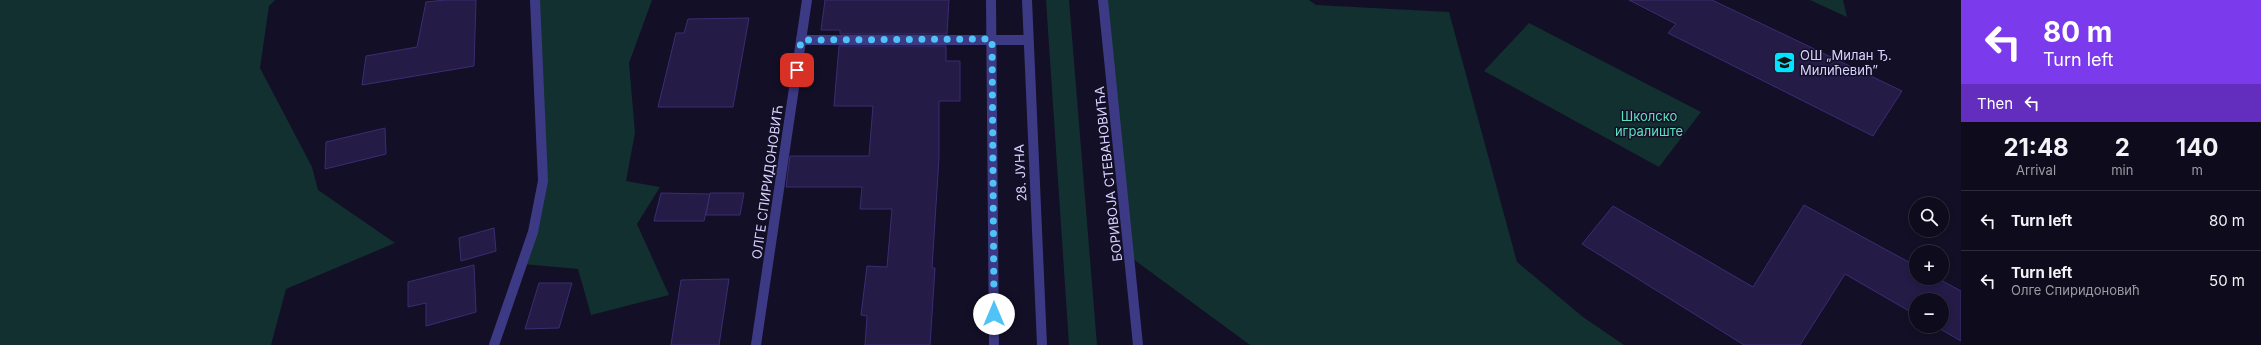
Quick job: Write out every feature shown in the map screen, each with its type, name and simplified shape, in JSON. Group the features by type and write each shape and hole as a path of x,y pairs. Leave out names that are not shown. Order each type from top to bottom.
{"street":[{"path":"494,345 511,300 533,232 543,181 535,0"},
{"name":"ОЛГЕ СПИРИДОНОВИЋ","path":"756,345 807,0"},
{"name":"28. ЈУНА","path":"991,0 994,345"},
{"name":"28. ЈУНА","path":"1027,0 1042,345"},
{"name":"БОРИВОЈА СТЕВАНОВИЋА","path":"1103,0 1138,345"},
{"path":"801,40 1028,40"}],"green space":[{"path":"0,0 275,0 269,6 260,68 312,167 318,190 395,243 286,289 271,345 0,345"},
{"path":"532,0 652,0 629,63 635,133 626,181 660,187 637,224 669,295 591,315 578,269 523,264 543,181"},
{"path":"1046,0 1069,0 1097,345 1069,345"},
{"path":"1103,0 1309,0 1316,5 1449,12 1517,262 1583,317 1624,345 1250,345 1129,256"},
{"path":"1810,0 1843,0 1847,17"},
{"name":"Школско игралиште","path":"1529,23 1701,112 1659,167 1484,71"}],"building":[{"path":"445,0 476,0 474,66 362,85 366,56 417,47 426,2"},
{"path":"825,0 949,0 947,34 840,34 840,30 821,30"},
{"name":"ОШ „Милан Ђ. Милићевић”","path":"1629,0 1712,0 1902,91 1873,136 1668,33 1676,24"},
{"path":"749,18 733,107 658,107 676,33 684,33 688,19"},
{"path":"839,46 946,46 946,61 960,61 960,101 939,101 939,158 932,268 935,268 930,345 865,345 867,316 861,315 867,266 887,267 892,209 860,209 862,187 786,187 790,156 869,156 873,106 834,106"},
{"path":"385,128 386,154 325,169 326,142"},
{"path":"661,193 710,194 704,221 654,221"},
{"path":"710,193 744,193 740,215 706,215"},
{"path":"1804,205 1909,262 1909,285 1949,284 1961,291 1961,341 1947,333 1949,333 1949,293 1909,293 1909,311 1845,274 1800,345 1744,345 1582,244 1613,206 1753,287"},
{"path":"494,228 496,251 461,261 459,238"},
{"path":"474,265 476,312 426,326 426,303 408,307 408,282"},
{"path":"729,279 719,345 671,345 681,280"},
{"path":"539,283 572,283 559,328 525,329"}],"place":[{"name":"ОШ „Милан Ђ. Милићевић”","path":"1784,62"}],"route":[{"path":"797,70 801,40 992,39 994,314"}]}
